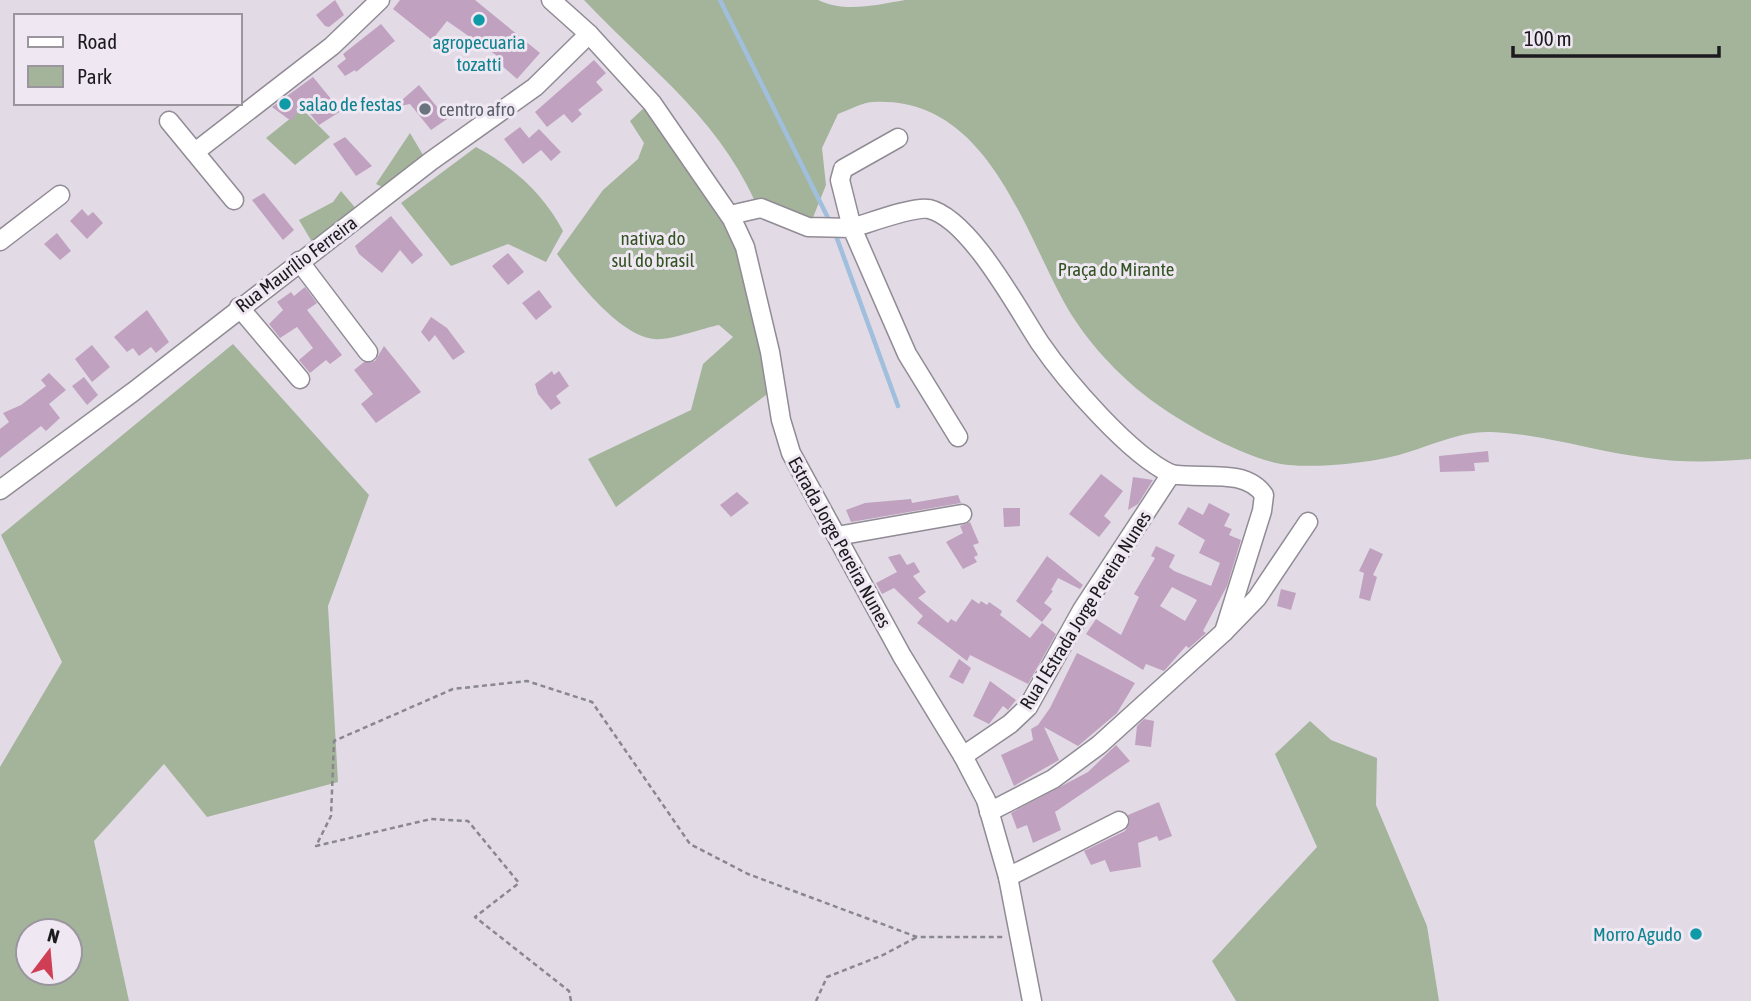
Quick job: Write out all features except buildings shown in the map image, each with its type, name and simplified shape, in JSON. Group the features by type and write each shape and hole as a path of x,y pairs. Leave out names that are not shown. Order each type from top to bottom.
{"street":[{"path":"195,152 332,46 380,0"},
{"name":"Estrada Jorge Pereira Nunes","path":"551,0 589,34 652,103 730,215 746,247 770,352 781,420 791,453 902,656 964,756 989,812 1008,877 1032,1001"},
{"name":"Rua Maurílio Ferreira","path":"0,490 133,392 239,307 431,161 535,87 589,34"},
{"path":"169,121 234,200"},
{"path":"898,138 843,169 841,180 852,228 907,354 958,437"},
{"path":"0,241 60,195"},
{"path":"730,215 761,208 808,227 852,228 926,208 943,214 955,223 992,269 1042,345 1092,405 1130,443 1171,474 1241,478 1256,484 1264,495 1262,511 1224,632"},
{"path":"299,261 368,352"},
{"path":"239,307 300,379"},
{"name":"Rua I Estrada Jorge Pereira Nunes","path":"964,756 1010,724 1028,707 1082,610 1171,474"},
{"path":"837,536 962,514"},
{"path":"989,812 1052,779 1099,745 1224,632 1257,598 1308,522"},
{"path":"1008,877 1119,821"}],"path":[{"path":"570,1001 569,991 475,917 519,883 468,821 431,819 316,846 331,816 334,741 453,689 527,681 592,702 690,844 748,874 917,937 1020,938"},
{"path":"816,1001 827,977 883,956 917,937"}],"green space":[{"name":"Praça do Mirante","path":"584,0 818,0 850,7 905,0 1751,0 1751,459 1699,462 1661,460 1531,436 1491,432 1464,435 1399,455 1360,462 1298,466 1256,457 1204,433 1155,403 1131,384 1098,351 1064,302 995,170 972,142 944,120 912,106 874,102 838,114 822,148 826,185 812,220 759,210 743,177 704,121"},
{"name":"nativa do sul do brasil","path":"646,106 733,235 753,283 770,392 616,507 588,459 691,410 703,364 733,337 719,325 668,338 641,336 613,318 575,278 557,254 603,190 638,159 644,143 630,121"},
{"path":"302,109 330,137 295,165 266,138"},
{"path":"410,133 423,155 384,188 376,184"},
{"path":"476,147 515,172 555,217 563,231 546,262 508,244 451,266 401,203"},
{"path":"341,191 358,211 312,242 299,220 333,202"},
{"path":"233,344 369,495 328,606 338,782 207,817 164,764 94,841 129,1001 0,1001 0,767 62,662 1,535"},
{"path":"1310,721 1331,740 1377,758 1376,805 1427,926 1439,1001 1236,1001 1212,961 1317,847 1275,754"}],"waterway":[{"path":"720,0 830,222"},
{"path":"835,233 898,406"}],"place":[{"name":"agropecuaria tozatti","path":"479,20"},
{"name":"salao de festas","path":"285,104"},
{"name":"centro afro","path":"425,109"},
{"name":"Morro Agudo","path":"1696,934"}]}
